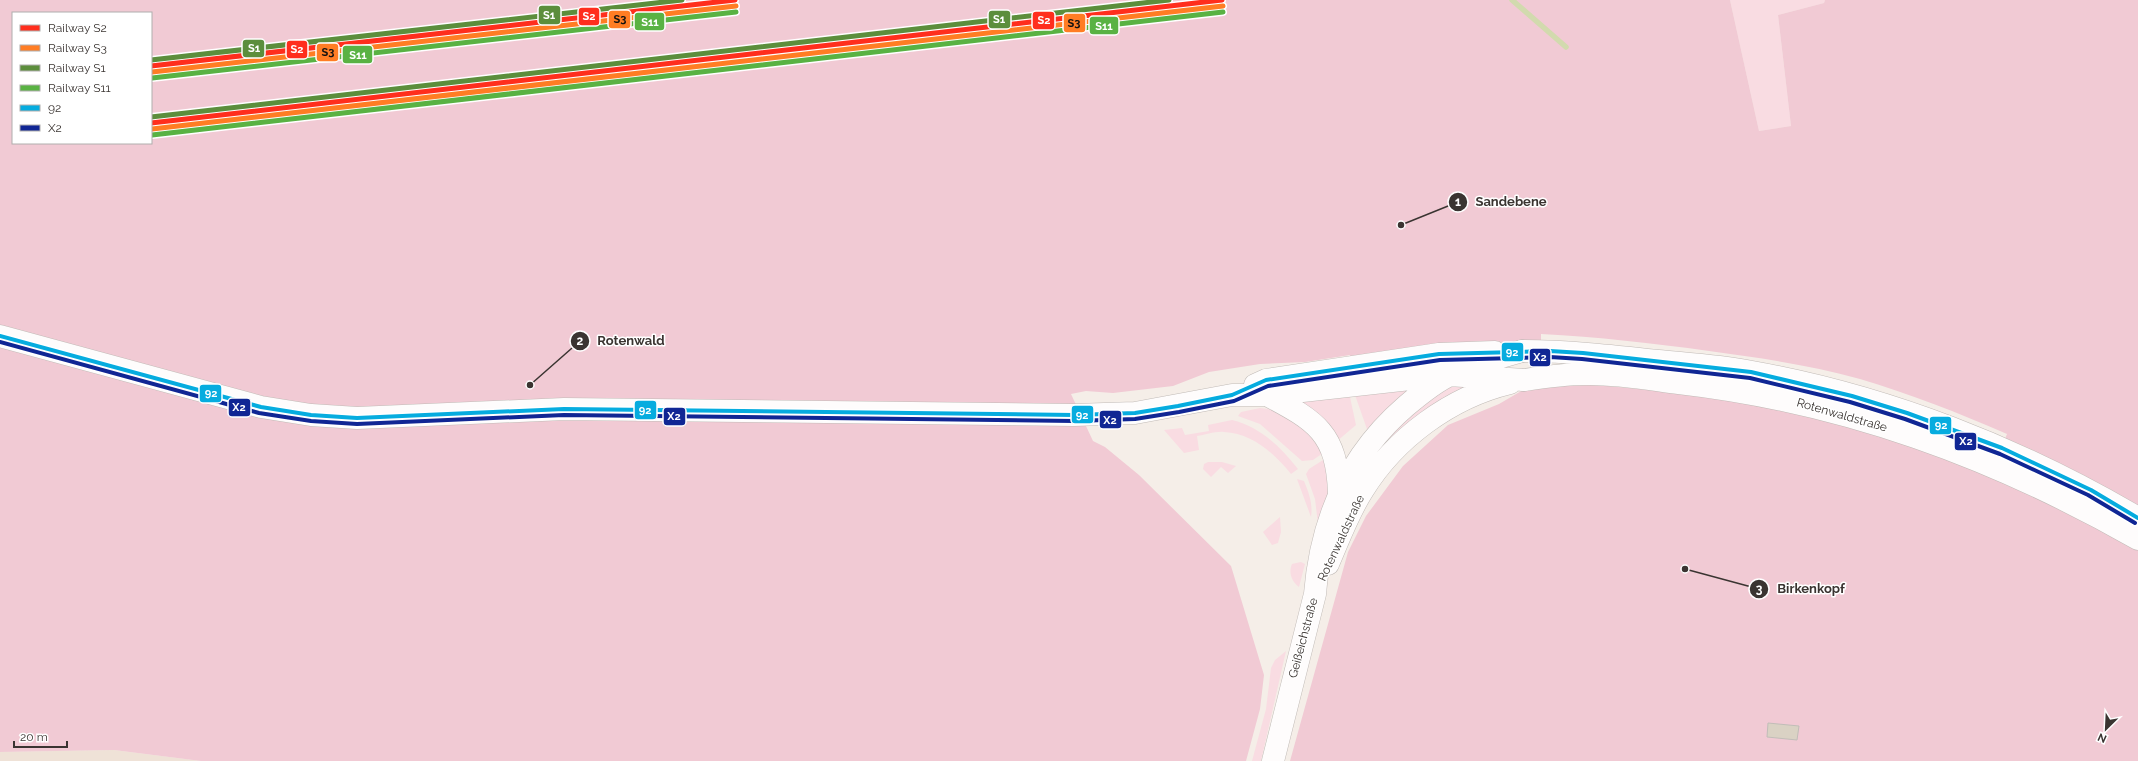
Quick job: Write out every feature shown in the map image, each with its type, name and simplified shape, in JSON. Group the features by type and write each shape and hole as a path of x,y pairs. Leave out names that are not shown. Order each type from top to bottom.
{"main road":[{"name":"Rotenwaldstraße","path":"0,336 261,407 311,415 357,418 564,409 1058,415 1115,414 1135,413 1232,395 1267,395 1450,375 1524,380"},
{"name":"Rotenwaldstraße","path":"1232,395 1266,380 1341,367 1439,354 1522,351 1583,353 1751,372 1852,396 1907,413 2002,448 2091,490 2138,518"},
{"name":"Geißeichstraße","path":"1274,761 1315,594 1322,542 1339,493 1357,459 1381,429 1415,398 1450,375 1495,358 1522,351"},
{"name":"Rotenwaldstraße","path":"1315,594 1354,506 1374,474 1394,450 1422,426 1455,405 1498,386 1524,380 1586,374 1618,376 1745,392 1808,405 1899,431 1992,466 2078,507 2138,539"},
{"path":"1267,395 1306,416 1317,426 1326,439 1334,456 1339,477 1339,493"}],"shaded area":[{"path":"0,0 1730,0 1759,131 1791,126 1778,15 1824,3 1825,0 2138,0 2138,507 2005,439 2007,434 1953,411 1860,379 1766,359 1646,343 1541,334 1541,340 1470,345 1351,361 1350,355 1305,362 1260,364 1209,372 1173,386 1113,393 1086,391 1071,394 1093,441 1105,447 1139,475 1231,566 1264,675 1260,709 1246,761 201,761 114,750 0,752"},
{"path":"1730,0 1825,0 1824,3 1778,15 1791,126 1759,131"},
{"path":"1470,384 1380,451 1376,445 1448,386"},
{"path":"1597,385 1732,398 1843,424 1962,464 2034,496 2138,550 2138,761 1290,761 1348,552 1366,516 1403,466 1448,425 1499,404 1523,390 1548,386"},
{"path":"1411,387 1368,432 1355,395"},
{"path":"1345,395 1350,397 1356,425 1336,442 1296,403"},
{"path":"1260,408 1273,410 1291,416 1311,433 1326,451 1313,460 1302,461 1260,424 1238,416 1241,412"},
{"path":"1232,420 1252,427 1269,438 1298,469 1291,474 1278,459 1262,446 1253,440 1234,433 1218,432 1197,436 1199,450 1184,453 1164,430 1182,428 1185,435 1209,431 1208,425"},
{"path":"1323,460 1326,460 1330,497 1318,524 1315,499 1306,474 1309,469"},
{"path":"1208,462 1222,462 1236,466 1228,473 1221,467 1211,477 1203,469 1204,464"},
{"path":"1297,479 1304,481 1311,503 1311,517"},
{"path":"1280,517 1281,532 1278,543 1272,545 1263,532"},
{"path":"1301,562 1305,564 1299,587 1294,583 1290,571 1292,564"},
{"path":"1286,651 1261,761 1252,761 1266,709 1271,668 1275,660"},
{"path":"114,750 201,761 0,761 0,752"}],"building":[{"path":"1768,723 1799,726 1797,740 1767,737"}],"waterway":[{"path":"1512,0 1566,47"}],"rail line":[{"name":"S1","path":"152,60 682,0"},
{"name":"S2","path":"152,66 735,0"},
{"name":"S1","path":"152,117 1169,0"},
{"name":"S2","path":"152,123 1222,0"},
{"name":"S3","path":"152,72 736,6"},
{"name":"S3","path":"152,129 1223,6"},
{"name":"S11","path":"152,78 736,12"},
{"name":"S11","path":"152,135 1223,12"}],"transit line":[{"name":"92","path":"0,336 261,407 311,415 357,418 564,409 1074,415 1135,413 1232,395 1266,380 1439,354 1550,351 1583,353 1751,372 1852,396 1907,413 2002,448 2091,490 2138,518"},
{"name":"X2","path":"0,342 259,413 311,421 357,424 564,415 1074,421 1135,419 1234,401 1268,386 1440,360 1550,357 1582,359 1750,378 1850,402 1905,419 2000,454 2088,495 2135,523"}],"place":[{"name":"Sandebene","path":"1401,225"},
{"name":"Rotenwald","path":"530,385"},
{"name":"Birkenkopf","path":"1685,569"}]}
